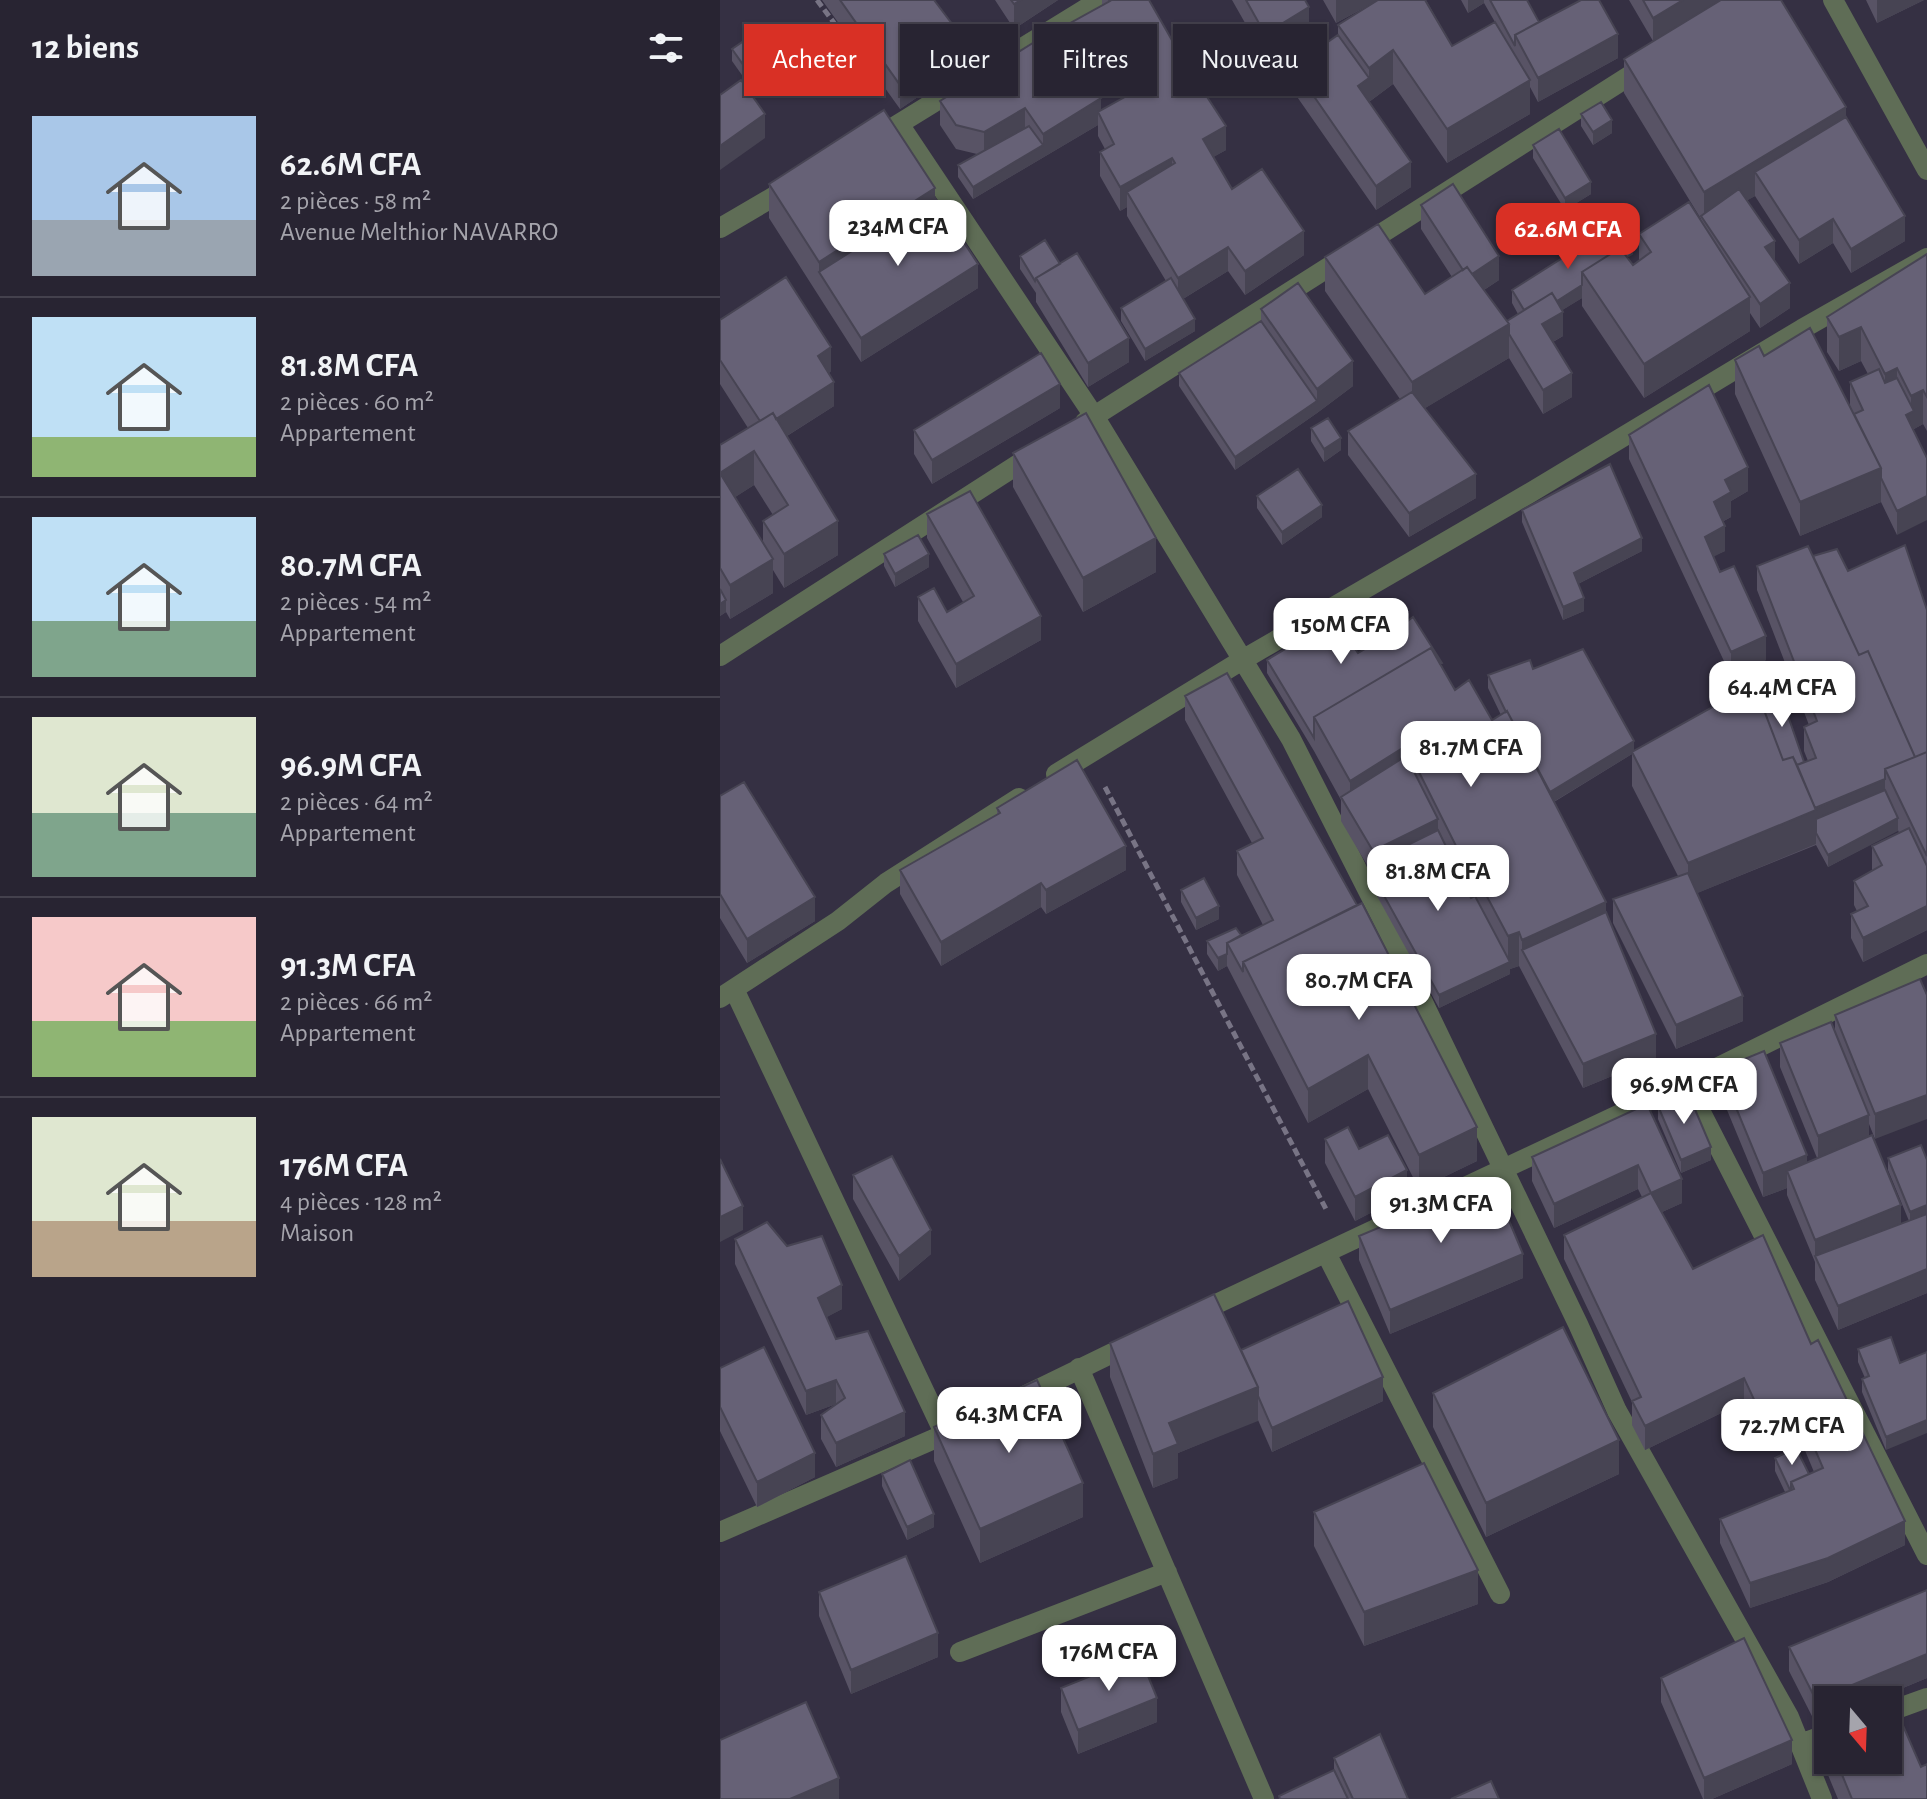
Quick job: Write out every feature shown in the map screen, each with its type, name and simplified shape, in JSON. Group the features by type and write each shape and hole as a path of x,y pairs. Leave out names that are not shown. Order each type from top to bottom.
{"street":[{"path":"872,140 1100,0"},
{"path":"1833,0 1927,170"},
{"path":"720,656 1656,59"},
{"path":"899,124 1094,416 1291,739 1395,944 1617,1411 1789,1717 1822,1799"},
{"path":"720,228 803,180"},
{"path":"945,1435 727,994 838,921 886,883 1088,754 1802,329 1927,258"},
{"path":"1175,1323 1686,1083 1927,964"},
{"path":"1686,1083 1927,1555"},
{"path":"1335,1248 1500,1594"},
{"path":"999,1408 1148,1336"},
{"path":"1079,1368 1264,1799"},
{"path":"720,1532 972,1421"},
{"path":"960,1652 1167,1572"},
{"path":"1902,1707 1927,1698"},
{"path":"1800,1744 1814,1739"}],"path":[{"path":"817,0 899,124"},
{"path":"1088,754 1335,1248"}],"building":[{"path":"840,0 934,0 952,24 900,24 900,85 884,62 884,24 857,24"},
{"path":"1149,0 1173,42 1173,96 1206,96 1226,126 1203,139 1232,189 1262,169 1304,231 1245,271 1228,247 1178,278 1127,192 1175,163 1172,158 1120,187 1100,152 1114,144 1098,112 1126,96 1157,96 1157,24 1068,24 1110,1"},
{"path":"1246,0 1305,0 1309,7 1281,24 1259,24"},
{"path":"1378,0 1425,0 1452,46 1495,22 1530,80 1447,129 1393,50 1369,68 1338,25"},
{"path":"1490,0 1527,0 1539,22 1515,35 1515,46"},
{"path":"1581,0 1599,0 1618,34 1538,78 1515,35"},
{"path":"1643,0 1683,0 1653,18"},
{"path":"1721,0 1781,0 1846,107 1704,192 1624,59"},
{"path":"1338,35 1369,78 1358,86 1411,162 1376,186 1314,96 1327,96 1327,43"},
{"path":"744,41 744,66 732,49"},
{"path":"1034,42 1034,96 1101,98 1043,134 1025,108 984,132 956,125 940,101 948,96 1018,96 1018,52"},
{"path":"741,80 744,96 752,96 765,114 720,146 720,95"},
{"path":"1601,102 1612,120 1593,132 1581,114"},
{"path":"884,110 935,188 819,262 769,184"},
{"path":"1846,117 1905,216 1851,249 1833,219 1799,240 1755,172"},
{"path":"1029,126 1043,145 973,187 958,165"},
{"path":"1559,129 1591,182 1565,198 1533,145"},
{"path":"1453,184 1499,256 1472,274 1467,267 1463,270 1421,205"},
{"path":"1739,189 1775,241 1765,247 1790,283 1760,304 1701,216"},
{"path":"935,198 978,264 861,338 819,272"},
{"path":"1689,202 1750,297 1644,364 1582,272 1620,248 1633,265 1651,252 1639,234"},
{"path":"1378,224 1425,294 1467,267 1509,324 1412,382 1325,257"},
{"path":"1618,229 1632,254 1627,257 1620,248 1582,272 1582,285 1557,301 1552,293 1524,310 1512,290 1586,243 1588,247"},
{"path":"1045,240 1060,264 1035,281 1020,256"},
{"path":"1077,253 1129,338 1088,363 1036,278"},
{"path":"1927,254 1927,397 1923,390 1911,396 1897,368 1885,374 1861,327 1839,337 1827,317"},
{"path":"786,277 831,347 818,356 834,382 776,419 773,413 760,421 720,360 720,320"},
{"path":"1171,278 1195,319 1145,349 1121,308"},
{"path":"1298,283 1353,361 1317,389 1261,309"},
{"path":"1552,293 1563,312 1542,324 1572,373 1543,390 1509,334 1507,321"},
{"path":"1261,321 1317,401 1235,457 1179,373"},
{"path":"1810,328 1881,468 1800,502 1735,360 1759,346 1764,356"},
{"path":"1041,353 1060,384 932,460 914,430"},
{"path":"1879,369 1885,383 1897,378 1914,411 1906,415 1927,458 1927,496 1897,511 1881,478 1881,468 1854,414 1863,410 1850,382"},
{"path":"1709,385 1748,467 1725,480 1731,492 1714,502 1725,526 1705,537 1720,572 1734,566 1766,636 1731,652 1629,435"},
{"path":"1412,392 1476,474 1409,513 1348,431"},
{"path":"773,413 838,521 784,554 763,521 788,505 754,451 720,473 720,445"},
{"path":"1086,413 1156,538 1083,578 1013,453"},
{"path":"1328,418 1341,438 1324,449 1311,428"},
{"path":"1610,464 1642,538 1574,573 1584,598 1563,607 1522,510"},
{"path":"1298,469 1322,505 1282,532 1257,496"},
{"path":"720,473 773,559 730,585 720,568"},
{"path":"970,491 1041,616 956,664 918,597 934,588 947,612 974,596 927,514"},
{"path":"918,535 929,554 895,574 884,554"},
{"path":"1905,545 1927,610 1927,752 1915,757 1868,651 1859,655 1813,556 1837,549 1848,571"},
{"path":"1808,546 1859,655 1868,651 1915,757 1885,769 1885,779 1815,808 1797,765 1816,758 1804,727 1817,721 1757,566"},
{"path":"720,589 726,600 720,604"},
{"path":"1413,617 1442,663 1431,648 1314,717 1314,738 1267,660 1334,620 1358,653"},
{"path":"1431,648 1455,690 1469,680 1492,720 1507,711 1606,902 1522,940 1519,932 1508,936 1475,874 1471,876 1406,746 1350,781 1314,717"},
{"path":"1583,649 1634,741 1550,792 1488,675 1530,660 1533,669"},
{"path":"1227,673 1357,905 1243,962 1243,972 1227,943 1273,920 1237,851 1263,838 1185,696"},
{"path":"1754,684 1783,760 1793,757 1816,810 1688,863 1632,752"},
{"path":"1780,693 1804,762 1797,765 1793,757 1783,760 1761,702"},
{"path":"1927,752 1927,856 1885,769"},
{"path":"1406,756 1438,819 1373,851 1341,797"},
{"path":"1077,760 1126,846 1046,890 1041,883 941,942 900,870 1000,813 997,808"},
{"path":"744,782 815,897 747,939 720,894 720,796"},
{"path":"1885,790 1898,818 1828,855 1816,833 1816,819"},
{"path":"1909,828 1927,866 1927,906 1863,938 1851,914 1868,906 1854,881 1882,865 1872,846"},
{"path":"1438,830 1471,898 1475,896 1510,962 1439,995 1367,865"},
{"path":"1688,873 1743,996 1676,1025 1613,899"},
{"path":"1204,878 1219,906 1196,918 1181,890"},
{"path":"1362,903 1477,1127 1419,1155 1368,1055 1308,1089 1243,962"},
{"path":"1606,912 1656,1034 1583,1064 1522,950"},
{"path":"1236,928 1241,935 1227,943 1227,954 1218,958 1207,941"},
{"path":"1920,979 1927,995 1927,1095 1875,1114 1835,1015"},
{"path":"1831,1022 1869,1115 1818,1136 1780,1043"},
{"path":"1764,1051 1807,1155 1763,1173 1720,1069"},
{"path":"1688,1093 1711,1147 1681,1160 1658,1106"},
{"path":"1647,1104 1682,1179 1651,1193 1638,1165 1554,1204 1532,1157"},
{"path":"1348,1127 1359,1149 1388,1135 1407,1170 1355,1197 1325,1139"},
{"path":"1872,1135 1901,1205 1815,1240 1787,1171"},
{"path":"1921,1145 1927,1160 1927,1205 1910,1212 1888,1158"},
{"path":"892,1156 931,1230 899,1256 853,1175"},
{"path":"720,1159 743,1206 720,1217"},
{"path":"1492,1180 1523,1254 1390,1310 1359,1236"},
{"path":"1651,1193 1693,1269 1763,1235 1811,1344 1818,1340 1905,1521 1828,1558 1750,1583 1720,1519 1794,1489 1791,1482 1823,1468 1796,1405 1764,1421 1744,1378 1645,1426 1632,1401 1641,1397 1564,1235"},
{"path":"1927,1214 1927,1269 1838,1306 1815,1256"},
{"path":"767,1222 787,1246 822,1236 842,1285 818,1298 836,1339 868,1331 905,1412 836,1443 821,1415 845,1398 836,1380 806,1391 735,1239"},
{"path":"1214,1294 1258,1387 1169,1423 1178,1444 1153,1454 1110,1343"},
{"path":"1348,1301 1383,1377 1272,1428 1241,1350"},
{"path":"1563,1327 1619,1440 1486,1503 1433,1393"},
{"path":"1891,1337 1900,1363 1927,1352 1927,1420 1886,1437 1862,1379 1869,1376 1858,1349"},
{"path":"764,1347 815,1453 757,1482 720,1407 720,1368"},
{"path":"1037,1380 1083,1483 980,1529 934,1427"},
{"path":"1796,1448 1809,1474 1791,1482 1790,1490 1775,1458"},
{"path":"910,1460 934,1514 907,1527 882,1474"},
{"path":"1424,1463 1478,1570 1364,1612 1314,1512"},
{"path":"906,1556 938,1633 851,1670 819,1592"},
{"path":"1927,1590 1927,1654 1850,1686 1814,1686 1814,1696 1789,1647"},
{"path":"1744,1638 1792,1740 1704,1778 1661,1678"},
{"path":"1140,1656 1157,1698 1078,1730 1061,1688"},
{"path":"806,1702 839,1778 790,1799 720,1799 720,1740"},
{"path":"1902,1723 1921,1767 1927,1764 1927,1799 1852,1799 1842,1774 1902,1774"},
{"path":"1380,1734 1408,1799 1353,1799 1334,1758"},
{"path":"1334,1770 1348,1799 1280,1799 1279,1796"},
{"path":"1491,1781 1499,1799 1451,1799"}]}
